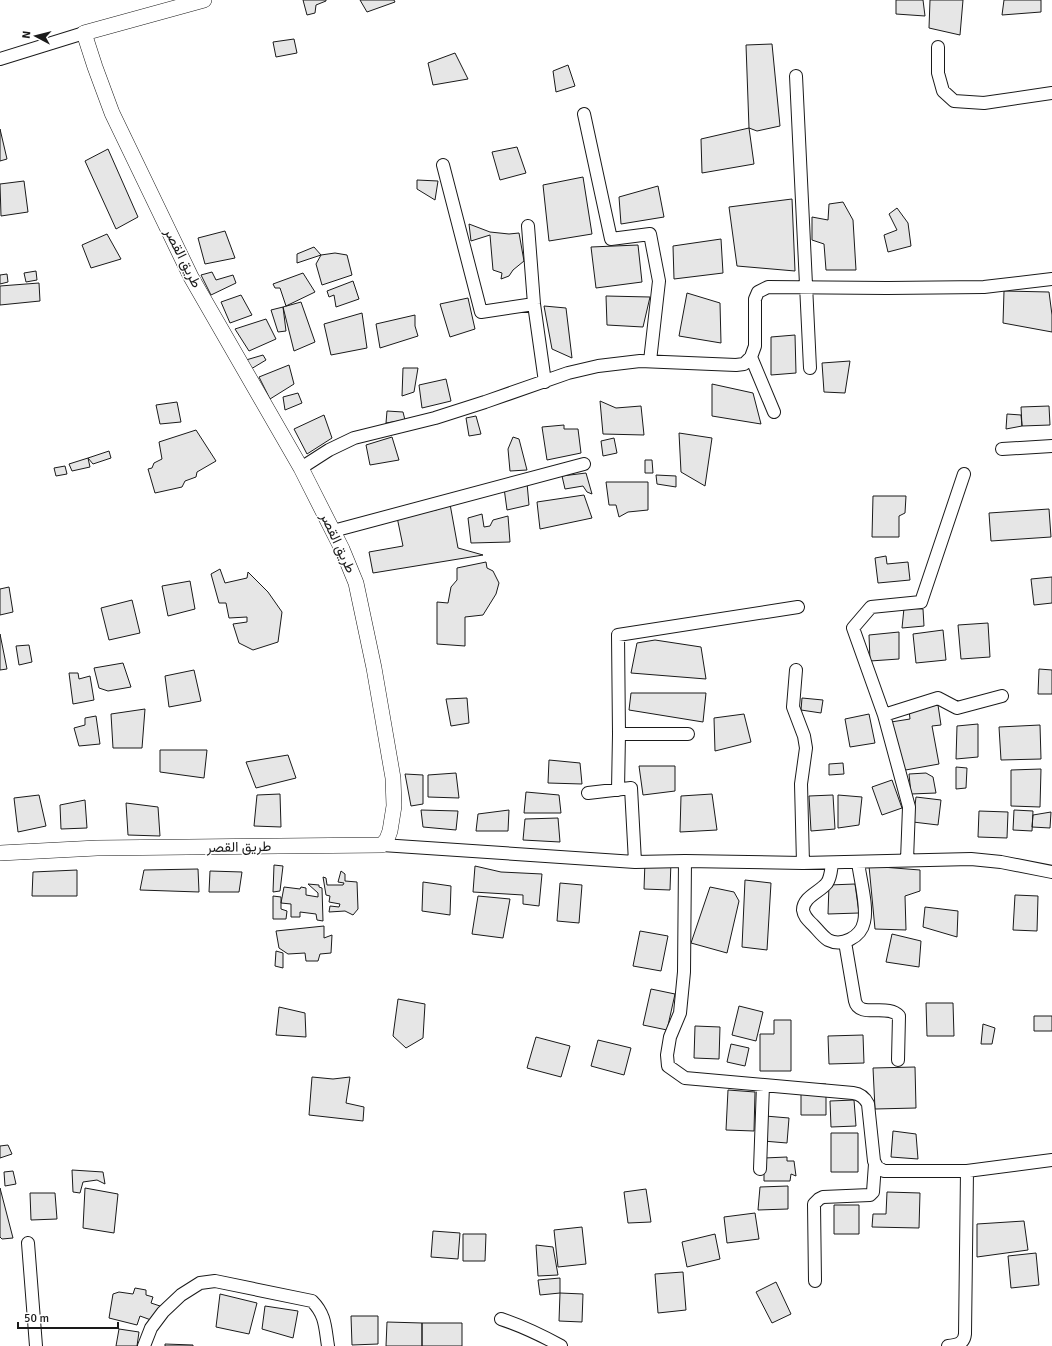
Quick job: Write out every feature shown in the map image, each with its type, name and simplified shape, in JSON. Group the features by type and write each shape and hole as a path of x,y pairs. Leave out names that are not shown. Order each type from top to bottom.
{"street":[{"path":"0,59 84,33 204,0"},
{"name":"طريق القصر","path":"0,853 97,848 382,845 387,839 390,831 394,806 393,778 374,668 356,583 342,549 301,468 191,277 112,113 84,33"},
{"path":"938,47 938,73 943,91 954,101 984,103 1052,93"},
{"path":"796,76 810,368"},
{"path":"584,114 611,239 650,234 659,281 650,361"},
{"path":"443,165 481,312 534,304"},
{"path":"528,226 534,304 545,382"},
{"path":"301,468 329,450 354,438 435,418 568,373 598,366 640,361 736,365 744,364 751,356 755,346 754,299 758,292 768,287 887,288 984,286 1052,279"},
{"path":"751,356 774,412"},
{"path":"1002,449 1052,446"},
{"path":"333,531 584,464"},
{"path":"907,860 908,807 884,716 853,628 871,607 921,602 964,474"},
{"path":"618,790 618,635 798,606"},
{"path":"796,670 793,707 804,736 806,748 801,784 803,863"},
{"path":"884,716 938,698 957,708 1002,696"},
{"path":"619,734 688,734"},
{"path":"588,793 631,788 635,862"},
{"path":"382,845 635,862 685,861 832,863 971,859 1000,862 1052,872"},
{"path":"685,861 684,972 680,1013 670,1037 668,1066 685,1078 861,1095 868,1104 875,1164 873,1192 870,1195 823,1198 819,1199 814,1204 815,1281"},
{"path":"832,863 830,878 827,884 806,901 804,904 804,911 806,918 824,937 834,942 845,942 856,936 861,931 865,922 865,908 858,862"},
{"path":"845,942 855,1004 863,1010 892,1011 899,1016 898,1060"},
{"path":"760,1169 763,1085"},
{"path":"875,1164 884,1171 967,1171 1052,1160"},
{"path":"948,1346 962,1343 965,1334 967,1171"},
{"path":"28,1243 36,1346"},
{"path":"144,1346 151,1328 163,1312 180,1295 200,1284 215,1281 312,1301 319,1308 324,1320 328,1346"},
{"path":"500,1319 540,1334 560,1346"}],"building":[{"path":"303,0 326,1 316,5 315,13 307,15"},
{"path":"360,0 394,0 395,2 367,12"},
{"path":"896,0 923,0 925,16 896,14"},
{"path":"930,0 963,0 960,35 929,28"},
{"path":"1004,0 1041,0 1041,12 1002,15"},
{"path":"294,39 297,53 276,57 273,42"},
{"path":"772,44 780,126 757,131 749,128 746,45"},
{"path":"455,53 468,79 433,85 428,63"},
{"path":"568,65 575,86 556,92 553,71"},
{"path":"749,128 754,164 702,173 701,139"},
{"path":"0,129 7,159 0,161"},
{"path":"517,147 526,173 500,180 492,152"},
{"path":"108,149 138,217 116,229 85,161"},
{"path":"583,177 592,234 549,241 543,185"},
{"path":"417,180 438,181 435,200 417,189"},
{"path":"24,181 28,212 1,216 0,184"},
{"path":"658,186 664,217 621,224 619,197"},
{"path":"792,199 795,271 737,266 729,207"},
{"path":"843,202 853,220 856,270 826,270 824,244 812,240 812,217 828,220 829,204"},
{"path":"897,208 908,223 911,246 888,252 884,235 897,230 889,214"},
{"path":"469,224 490,232 509,234 519,233 524,261 513,270 509,276 501,279 502,273 493,270 490,235 471,241"},
{"path":"225,231 235,258 205,264 198,238"},
{"path":"107,234 121,259 91,268 82,245"},
{"path":"721,239 723,273 674,279 673,246"},
{"path":"638,245 642,282 596,288 591,247"},
{"path":"314,247 321,255 297,263 297,254"},
{"path":"335,253 347,255 352,275 322,285 316,264 321,255"},
{"path":"36,271 37,280 26,282 24,273"},
{"path":"212,272 216,280 233,275 236,283 211,295 201,275"},
{"path":"303,273 315,292 286,306 280,288 275,288 273,284"},
{"path":"7,274 8,282 0,284 0,275"},
{"path":"353,281 359,299 336,307 334,295 329,297 327,291"},
{"path":"39,283 40,301 0,305 0,286"},
{"path":"1004,291 1049,292 1052,315 1052,332 1003,323"},
{"path":"687,293 720,303 721,343 679,336"},
{"path":"241,295 252,315 230,323 221,302"},
{"path":"606,296 650,297 643,327 607,325"},
{"path":"468,298 475,329 450,337 440,304"},
{"path":"301,302 315,342 294,351 283,307"},
{"path":"544,306 566,308 572,358 552,349"},
{"path":"283,307 286,331 278,332 271,310"},
{"path":"362,313 367,348 331,355 324,324"},
{"path":"415,315 415,326 418,336 380,348 376,324"},
{"path":"266,319 276,339 249,351 235,329"},
{"path":"795,335 796,373 771,375 771,337"},
{"path":"263,355 266,360 251,369 246,360"},
{"path":"850,361 845,393 824,392 822,363"},
{"path":"289,365 294,384 270,399 259,377"},
{"path":"403,368 418,368 414,392 402,396"},
{"path":"446,379 451,401 422,408 419,385"},
{"path":"712,384 753,393 761,424 712,416"},
{"path":"298,393 302,403 285,410 283,397"},
{"path":"600,401 616,408 641,406 644,435 603,434"},
{"path":"177,402 181,422 160,424 156,405"},
{"path":"1049,406 1050,425 1022,426 1021,407"},
{"path":"387,411 403,412 405,420 386,423"},
{"path":"1007,414 1021,415 1022,426 1006,429"},
{"path":"324,415 332,438 307,454 294,429"},
{"path":"476,416 481,434 469,436 466,418"},
{"path":"564,425 564,429 578,429 581,453 547,460 542,427"},
{"path":"196,430 216,461 197,472 196,477 185,481 182,487 155,493 148,469 152,468 154,463 162,459 159,442"},
{"path":"679,433 712,438 705,486 681,472"},
{"path":"392,437 399,460 370,465 366,445"},
{"path":"513,437 519,439 527,470 510,471 508,449"},
{"path":"614,438 617,453 603,456 601,441"},
{"path":"109,451 111,458 93,464 88,458"},
{"path":"88,458 90,467 72,471 69,464"},
{"path":"645,460 652,460 653,473 645,473"},
{"path":"65,466 67,474 56,476 54,468"},
{"path":"586,473 592,494 587,492 583,486 565,489 562,476"},
{"path":"656,475 676,476 676,487 657,484"},
{"path":"606,482 648,482 648,510 628,512 619,517 616,505 609,505"},
{"path":"527,483 529,505 507,510 504,488"},
{"path":"584,495 592,518 540,529 537,502"},
{"path":"873,496 906,496 905,513 899,516 899,537 872,537"},
{"path":"450,504 458,548 483,555 373,573 369,552 403,546 397,517 436,510"},
{"path":"1049,509 1051,537 991,541 989,513"},
{"path":"482,514 484,527 490,526 493,520 508,516 510,542 471,543 468,518"},
{"path":"886,556 887,564 908,562 910,580 878,583 875,558"},
{"path":"486,562 487,568 493,571 499,583 496,594 483,615 465,617 465,646 437,644 437,602 448,603 451,587 457,580 457,568"},
{"path":"220,569 225,583 247,578 248,572 268,592 282,612 278,642 253,650 239,643 233,624 247,622 247,617 229,618 226,603 219,603 211,574"},
{"path":"1052,577 1052,603 1034,605 1031,579"},
{"path":"190,581 195,609 168,616 162,586"},
{"path":"9,587 13,612 0,615 0,589"},
{"path":"132,600 140,633 109,640 101,608"},
{"path":"904,608 923,609 924,626 902,628"},
{"path":"988,623 990,657 961,659 958,625"},
{"path":"943,630 946,660 916,663 913,634"},
{"path":"899,632 899,659 870,661 869,635"},
{"path":"0,634 7,669 0,670"},
{"path":"655,640 701,647 706,679 631,673 637,643"},
{"path":"29,645 32,662 19,665 16,646"},
{"path":"123,663 131,687 108,691 99,688 94,668"},
{"path":"1039,669 1052,670 1052,694 1038,694"},
{"path":"194,670 201,701 169,707 165,676"},
{"path":"69,673 78,673 79,679 90,676 94,700 73,704"},
{"path":"631,693 706,693 703,722 629,710"},
{"path":"467,698 469,723 451,726 446,699"},
{"path":"802,698 823,700 821,713 801,710"},
{"path":"938,705 941,725 932,726 939,764 900,771 891,722 910,719 909,710"},
{"path":"145,709 142,748 113,748 111,714"},
{"path":"744,714 751,742 715,751 714,718"},
{"path":"869,714 875,743 850,747 845,719"},
{"path":"96,716 100,744 79,746 74,728 85,725 85,718"},
{"path":"978,724 978,757 956,759 957,726"},
{"path":"1040,725 1041,759 1001,760 999,727"},
{"path":"160,750 207,750 204,778 160,772"},
{"path":"288,755 296,778 256,788 246,762"},
{"path":"549,760 580,763 582,784 548,783"},
{"path":"843,763 844,774 829,775 829,764"},
{"path":"639,766 675,766 675,791 643,795"},
{"path":"956,767 967,768 966,788 956,789"},
{"path":"1041,769 1040,807 1011,806 1011,770"},
{"path":"456,773 459,798 428,797 428,775"},
{"path":"926,773 933,777 936,793 911,794 909,774"},
{"path":"405,774 423,775 423,804 411,806"},
{"path":"892,780 902,808 882,815 872,787"},
{"path":"526,792 559,795 561,813 524,813"},
{"path":"280,794 281,827 254,826 257,795"},
{"path":"712,794 717,830 680,832 681,796"},
{"path":"39,795 46,826 18,832 14,798"},
{"path":"833,795 835,829 811,831 809,796"},
{"path":"838,795 862,797 859,825 838,828"},
{"path":"916,797 941,800 938,825 913,822"},
{"path":"85,800 87,828 61,829 60,805"},
{"path":"126,803 158,807 160,836 128,835"},
{"path":"421,810 458,811 456,830 423,827"},
{"path":"509,810 508,831 476,831 478,814"},
{"path":"1014,810 1033,811 1032,831 1013,830"},
{"path":"979,811 1008,812 1007,838 978,837"},
{"path":"1051,812 1050,828 1032,827 1033,815"},
{"path":"558,818 560,842 523,840 525,819"},
{"path":"645,861 671,861 670,890 644,889"},
{"path":"274,865 283,866 280,891 273,892"},
{"path":"475,866 501,872 542,874 539,906 523,904 523,895 473,892"},
{"path":"869,866 920,870 920,891 905,896 906,930 875,929"},
{"path":"198,869 199,892 140,890 144,870"},
{"path":"77,870 77,896 32,896 33,872"},
{"path":"210,871 242,872 239,892 209,892"},
{"path":"341,871 345,874 345,881 357,882 358,909 353,915 345,911 329,912 330,906 339,907 340,904 329,902 330,896 326,895 323,877 326,878 327,885 343,885 344,883 338,882"},
{"path":"745,880 771,883 767,950 742,947"},
{"path":"423,882 451,886 450,915 422,911"},
{"path":"560,883 582,885 579,923 557,921"},
{"path":"308,884 319,885 319,887 322,888 323,921 317,920 316,914 300,912 300,917 291,917 291,904 281,903 284,887 300,889 301,887 306,888 306,895 318,897 318,893"},
{"path":"855,884 859,913 828,914 829,885"},
{"path":"710,887 734,892 739,901 727,953 691,943"},
{"path":"1015,895 1038,896 1037,931 1013,930"},
{"path":"273,896 281,897 281,909 287,911 286,919 273,919"},
{"path":"478,896 510,899 503,938 472,934"},
{"path":"925,907 958,911 957,937 923,927"},
{"path":"324,926 324,938 332,935 331,953 320,954 318,961 306,961 305,953 288,954 279,948 276,931"},
{"path":"640,931 668,936 661,971 633,966"},
{"path":"892,934 921,941 919,967 886,962"},
{"path":"276,951 283,953 283,968 275,966"},
{"path":"651,989 675,994 667,1030 643,1025"},
{"path":"398,999 425,1004 423,1038 406,1048 393,1036"},
{"path":"926,1003 953,1003 954,1036 927,1036"},
{"path":"739,1006 763,1012 756,1041 732,1035"},
{"path":"279,1007 305,1013 306,1037 276,1035"},
{"path":"1034,1016 1052,1016 1052,1031 1034,1031"},
{"path":"774,1020 791,1020 791,1071 760,1071 760,1034 774,1034"},
{"path":"983,1024 995,1028 992,1044 981,1044"},
{"path":"695,1026 720,1027 719,1059 694,1058"},
{"path":"863,1035 864,1063 829,1064 828,1036"},
{"path":"536,1037 570,1046 561,1077 527,1068"},
{"path":"598,1040 631,1048 624,1075 591,1066"},
{"path":"731,1044 749,1048 745,1066 727,1062"},
{"path":"915,1067 916,1108 875,1109 873,1068"},
{"path":"312,1077 333,1079 350,1077 346,1103 364,1107 363,1121 309,1115"},
{"path":"801,1084 826,1084 826,1115 801,1115"},
{"path":"728,1090 755,1092 754,1131 726,1130"},
{"path":"854,1100 856,1126 831,1127 830,1101"},
{"path":"765,1116 789,1118 787,1143 763,1141"},
{"path":"893,1131 916,1134 918,1159 891,1157"},
{"path":"831,1133 858,1133 858,1172 831,1172"},
{"path":"8,1145 12,1154 0,1158 0,1146"},
{"path":"787,1157 787,1161 794,1161 796,1176 791,1174 790,1181 764,1181 764,1158"},
{"path":"72,1170 103,1172 105,1184 97,1180 83,1182 80,1193 73,1192"},
{"path":"13,1171 16,1184 5,1186 4,1172"},
{"path":"788,1186 788,1209 758,1210 760,1187"},
{"path":"0,1188 13,1238 2,1239 0,1237"},
{"path":"85,1188 118,1194 114,1233 83,1228"},
{"path":"646,1189 651,1222 628,1223 624,1192"},
{"path":"887,1192 920,1193 919,1228 872,1227 873,1214 886,1214"},
{"path":"30,1193 55,1193 57,1219 31,1220"},
{"path":"834,1205 859,1205 859,1234 834,1234"},
{"path":"755,1213 759,1239 727,1243 724,1217"},
{"path":"1024,1221 1028,1250 977,1257 977,1224"},
{"path":"582,1227 586,1264 558,1267 554,1230"},
{"path":"433,1231 460,1233 458,1259 431,1257"},
{"path":"463,1234 486,1234 485,1261 463,1261"},
{"path":"715,1234 720,1259 687,1267 682,1242"},
{"path":"536,1245 553,1247 558,1275 538,1276"},
{"path":"1036,1253 1039,1285 1011,1288 1008,1256"},
{"path":"683,1272 686,1310 658,1313 655,1274"},
{"path":"560,1278 560,1293 540,1295 538,1280"},
{"path":"776,1282 791,1314 772,1323 756,1292"},
{"path":"135,1288 146,1290 146,1295 153,1297 151,1303 160,1306 151,1320 140,1316 137,1325 109,1318 113,1294 119,1292 133,1294"},
{"path":"560,1293 583,1294 582,1322 559,1321"},
{"path":"220,1294 257,1303 249,1334 216,1327"},
{"path":"265,1306 298,1311 293,1338 262,1329"},
{"path":"351,1316 378,1316 378,1344 352,1345"},
{"path":"387,1322 422,1323 422,1346 386,1346"},
{"path":"422,1323 462,1323 462,1346 422,1346"},
{"path":"119,1329 139,1332 137,1346 116,1346"},
{"path":"165,1344 193,1345 193,1346 165,1346"}]}
